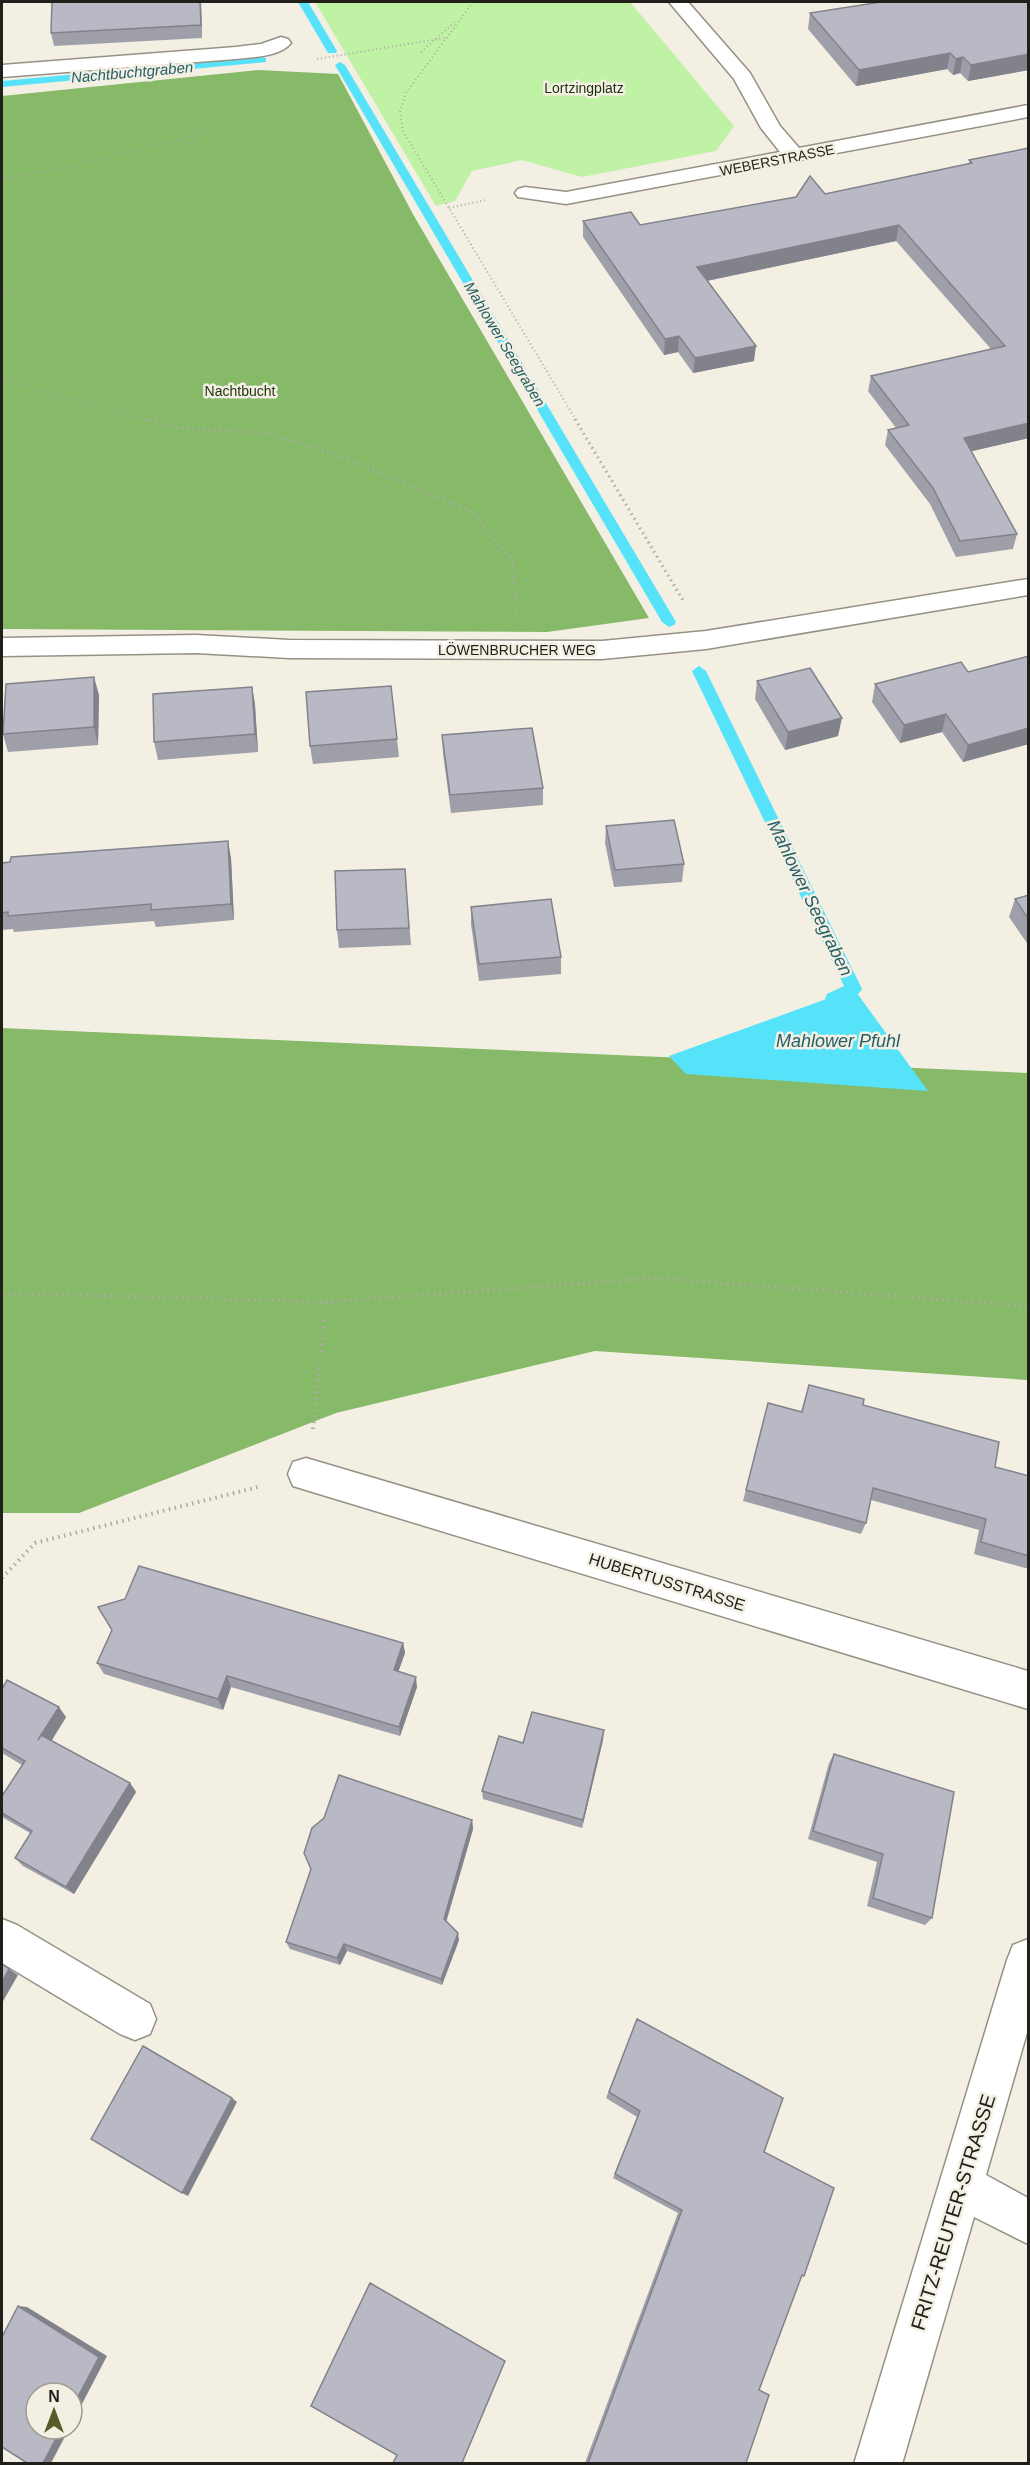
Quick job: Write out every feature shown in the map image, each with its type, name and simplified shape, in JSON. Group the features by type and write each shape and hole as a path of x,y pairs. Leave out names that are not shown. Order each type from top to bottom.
{"street":[{"path":"678,2 743,77 771,128 795,156"},
{"path":"2,71 236,53 264,49 281,43"},
{"name":"WEBERSTRASSE","path":"525,193 566,198 1029,111"},
{"name":"LÖWENBRUCHER WEG","path":"2,647 196,644 289,649 602,650 706,640 1029,587"},
{"name":"HUBERTUSSTRASSE","path":"306,1474 1029,1690"},
{"path":"2,1940 135,2019"},
{"name":"FRITZ-REUTER-STRASSE","path":"878,2463 1029,1960"},
{"path":"961,2186 1029,2222"}],"path":[{"path":"463,2 470,7"},
{"path":"473,2 406,93 400,111 403,131 685,604"},
{"path":"421,52 466,12"},
{"path":"309,64 319,58 445,38"},
{"path":"2,296 91,242 200,134 279,83"},
{"path":"2,178 49,171 200,134"},
{"path":"2,380 178,428 267,433 337,455 472,512 513,562 518,651"},
{"path":"2,1293 326,1302 656,1278 1029,1306"},
{"path":"2,1578 35,1543 306,1474 316,1405 326,1302"}],"green space":[{"name":"Lortzingplatz","path":"315,2 630,2 734,126 716,151 582,177 522,160 472,171 455,201 436,206"},
{"name":"Nachtbucht","path":"258,70 338,74 414,216 649,618 547,632 2,629 2,96"},
{"path":"2,1028 1028,1073 1028,1380 595,1351 336,1413 79,1513 2,1513"}],"water":[{"name":"Mahlower Pfuhl","path":"854,989 928,1091 686,1074 669,1056"}],"building":[{"path":"52,2 200,2 201,25 51,33"},
{"path":"881,2 1029,2 1029,54 971,65 963,57 956,59 950,53 859,70 810,13"},
{"path":"1029,148 1029,423 964,438 1017,534 960,541 933,488 888,430 909,425 871,376 1005,346 899,225 697,267 756,346 695,358 679,336 665,339 583,221 631,212 640,225 796,197 810,176 825,194 972,163 969,160"},
{"path":"1029,656 1029,728 968,745 946,714 904,725 875,684 961,662 968,672"},
{"path":"810,668 842,718 788,732 757,681"},
{"path":"94,677 94,727 3,734 6,684"},
{"path":"391,686 397,739 310,746 306,692"},
{"path":"252,687 255,734 154,742 153,694"},
{"path":"532,728 543,788 450,795 442,735"},
{"path":"674,820 684,864 615,870 606,826"},
{"path":"228,841 231,904 151,910 151,904 8,916 8,912 2,913 2,863 10,862 11,857"},
{"path":"405,869 409,928 337,930 335,871"},
{"path":"1029,895 1029,920 1015,899"},
{"path":"551,899 561,957 479,964 471,907"},
{"path":"809,1385 864,1399 863,1405 999,1442 995,1467 1029,1476 1029,1556 981,1542 986,1519 873,1488 866,1523 746,1490 768,1403 802,1412"},
{"path":"139,1566 403,1643 394,1670 416,1677 399,1727 227,1676 218,1699 97,1663 112,1630 98,1607 125,1599"},
{"path":"7,1680 59,1707 41,1735 130,1783 66,1887 15,1858 32,1831 2,1813 2,1796 25,1761 2,1748 2,1689"},
{"path":"532,1712 604,1730 583,1820 482,1791 499,1736 523,1743"},
{"path":"834,1754 954,1792 932,1918 873,1898 883,1854 813,1831"},
{"path":"339,1775 472,1820 444,1919 458,1933 441,1979 344,1944 337,1958 286,1942 311,1869 304,1853 312,1828 324,1818"},
{"path":"2,1964 9,1969 2,1982"},
{"path":"637,2019 783,2098 764,2152 834,2188 804,2276 802,2275 759,2390 769,2395 746,2463 588,2463 682,2210 615,2174 640,2111 609,2092"},
{"path":"143,2046 232,2098 182,2193 91,2139"},
{"path":"370,2283 505,2361 462,2463 393,2463 397,2455 311,2406"},
{"path":"18,2306 99,2357 84,2385 84,2381 24,2381 24,2441 55,2441 43,2463 27,2463 2,2447 2,2337"}],"waterway":[{"name":"Mahlower Seegraben","path":"303,2 332,51"},
{"name":"Nachtbuchtgraben","path":"2,84 262,60"},
{"name":"Mahlower Seegraben","path":"340,65 669,622"},
{"name":"Mahlower Seegraben","path":"699,671 854,989 833,999"}]}
